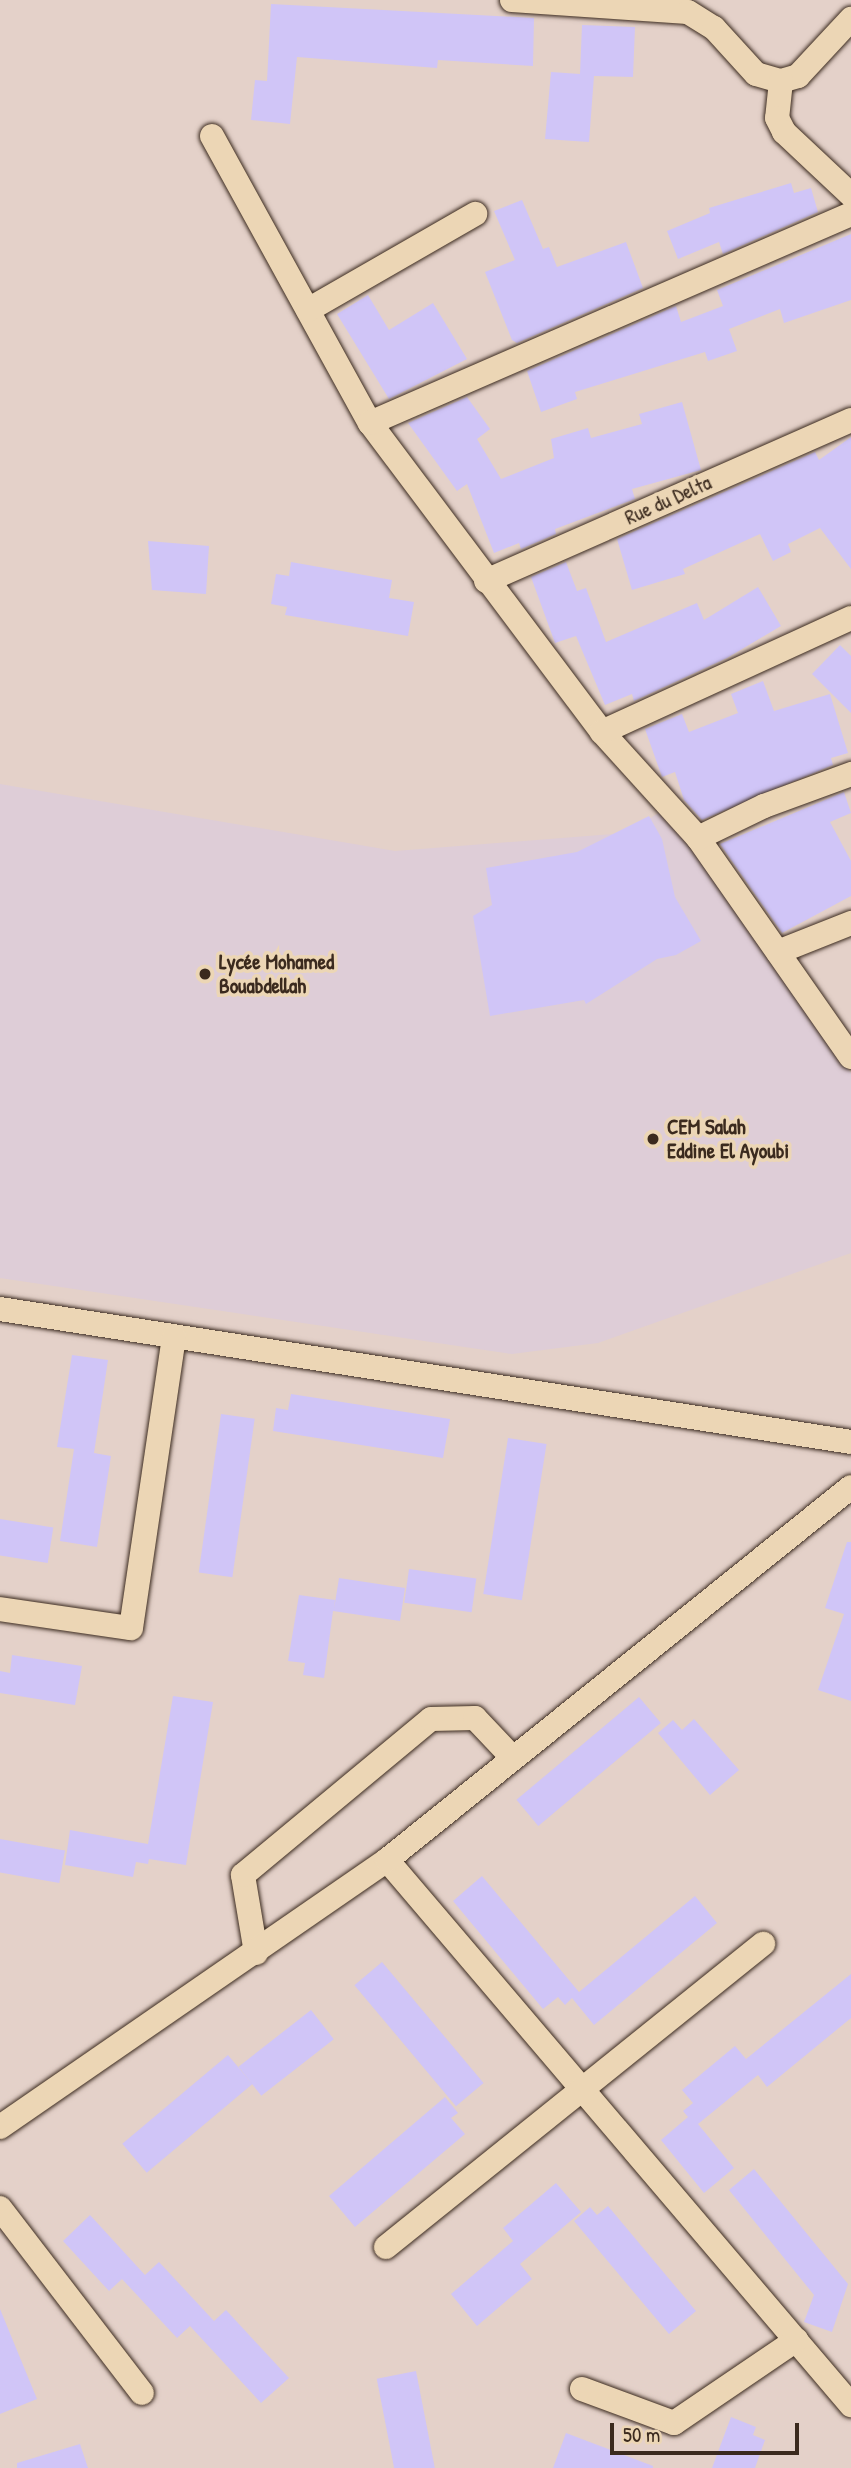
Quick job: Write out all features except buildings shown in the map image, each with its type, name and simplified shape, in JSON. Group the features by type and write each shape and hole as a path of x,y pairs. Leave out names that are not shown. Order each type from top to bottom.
{"street":[{"path":"512,0 688,12 714,28 756,74 781,81 798,76 851,19"},
{"path":"781,81 777,118 784,132 851,195"},
{"path":"212,136 370,423 601,732 698,838 851,1057"},
{"path":"308,310 475,214"},
{"path":"370,423 851,214"},
{"name":"Rue du Delta","path":"486,581 851,420"},
{"path":"601,732 851,618"},
{"path":"698,838 764,806 851,774"},
{"path":"778,952 851,923"},
{"path":"0,1309 851,1442"},
{"path":"0,1609 131,1628 174,1337"},
{"path":"0,2127 256,1953 387,1860 851,1487"},
{"path":"256,1953 243,1875 431,1718 475,1717 513,1758"},
{"path":"387,1860 851,2405"},
{"path":"386,2247 763,1944"},
{"path":"0,2208 142,2393"},
{"path":"582,2389 674,2423 796,2340"}],"shaded area":[{"path":"0,784 395,851 626,833 665,809 851,1073 851,1253 598,1343 512,1354 0,1278"}],"place":[{"name":"Lycée Mohamed Bouabdellah","path":"205,974"},
{"name":"CEM Salah Eddine El Ayoubi","path":"653,1139"}]}
